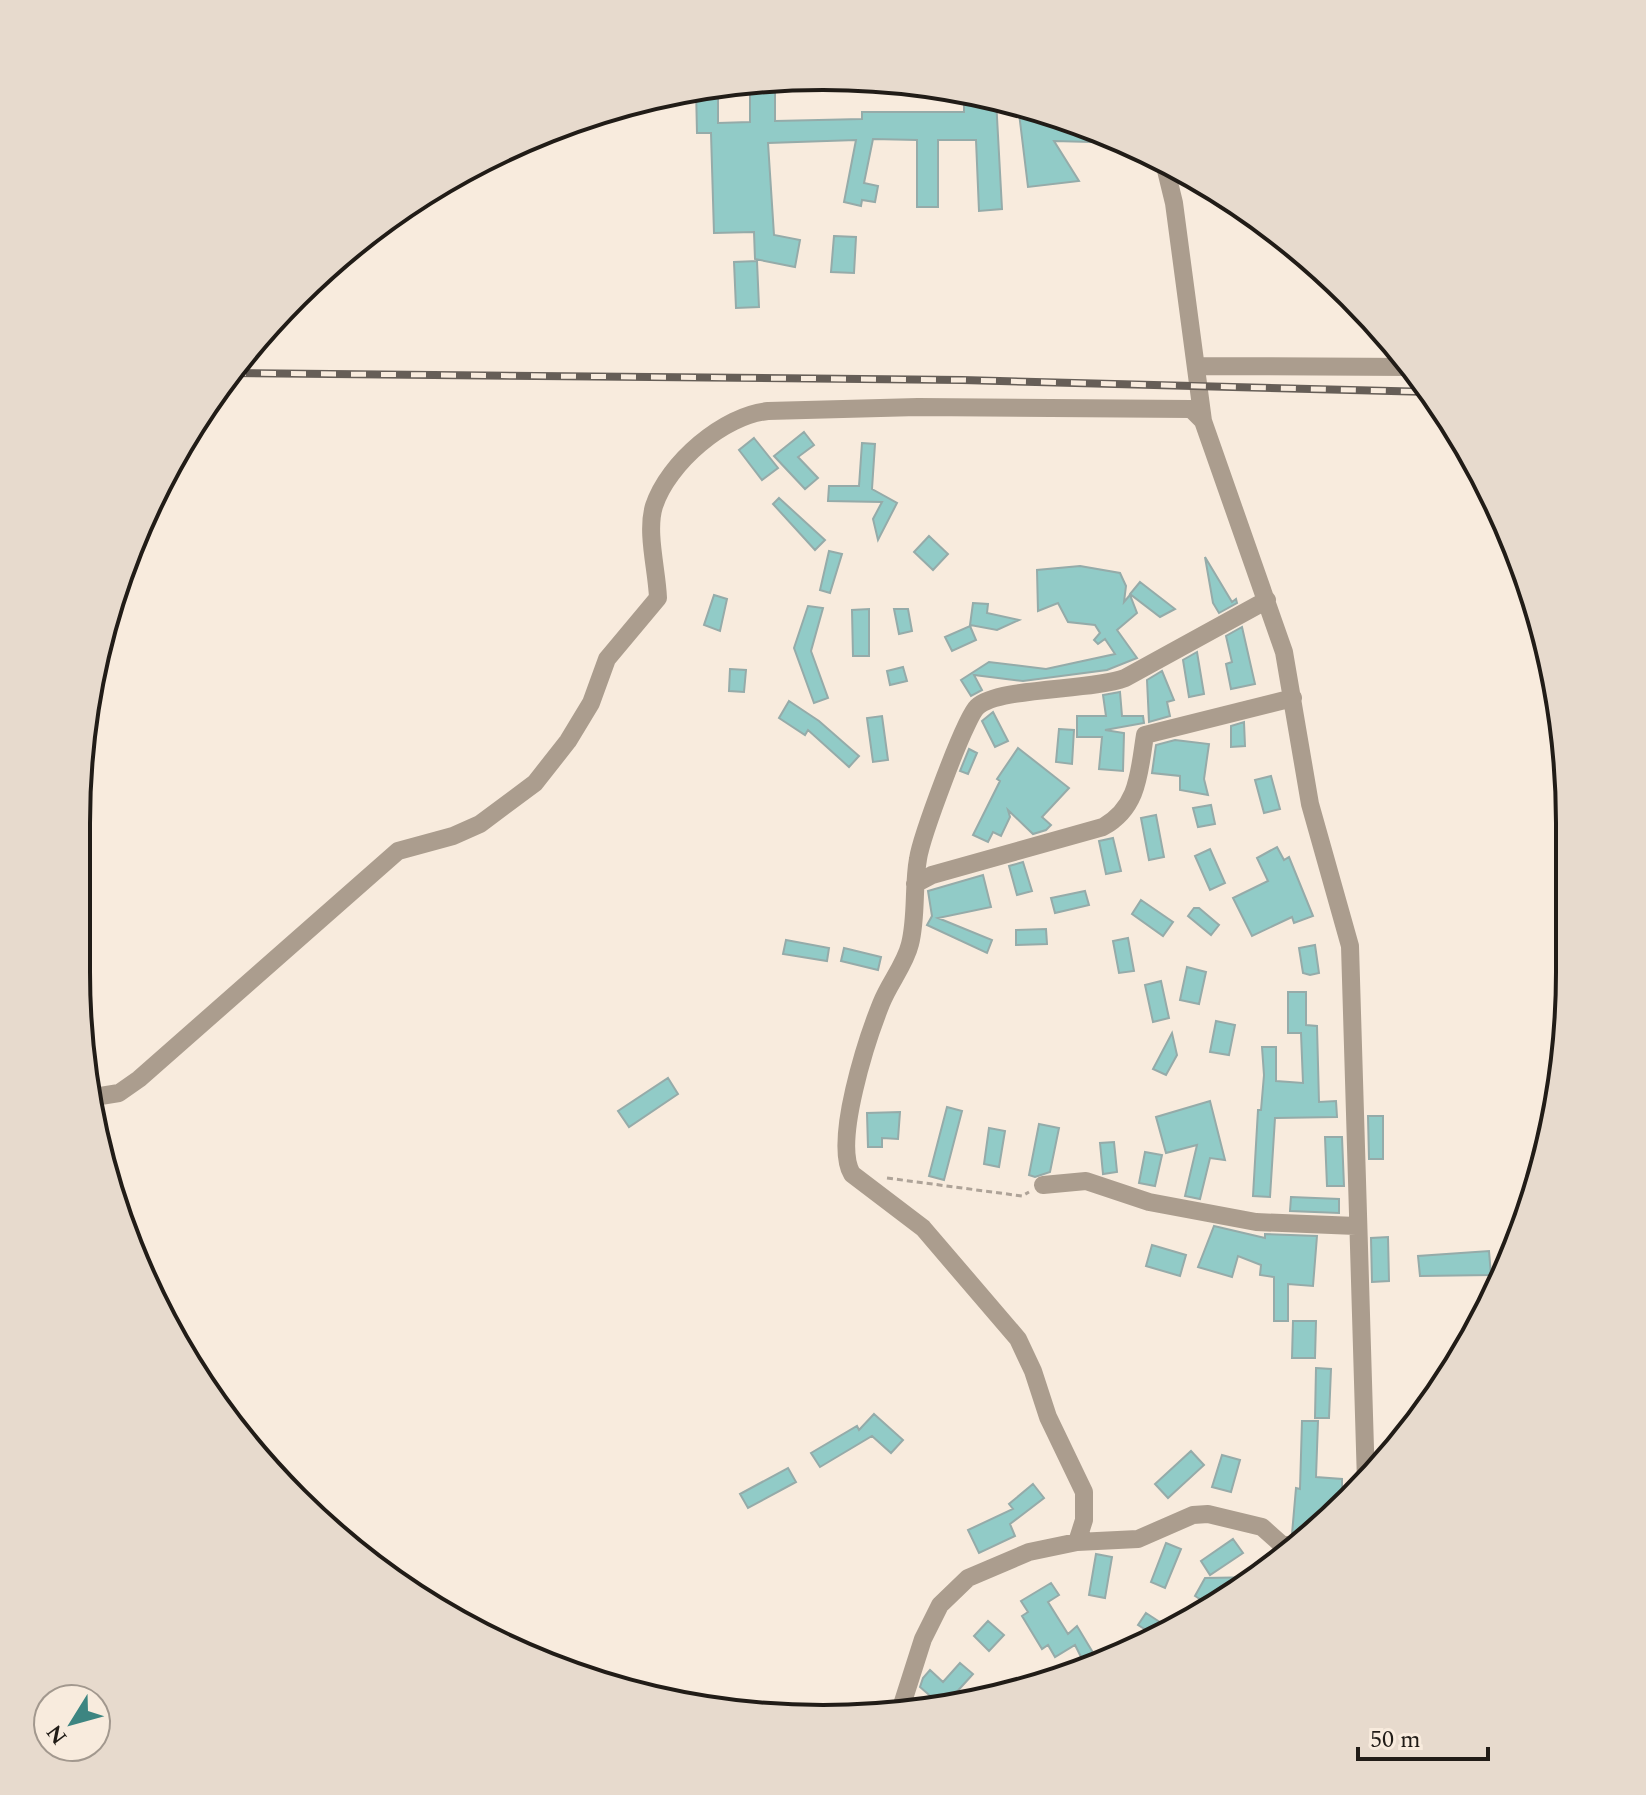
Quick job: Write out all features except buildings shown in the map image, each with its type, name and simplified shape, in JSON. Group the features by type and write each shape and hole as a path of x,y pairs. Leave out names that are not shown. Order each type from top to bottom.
{"street":[{"path":"1168,177 1174,203 1203,421 1284,652 1310,804 1350,946 1365,1464"},
{"path":"1197,366 1397,367"},
{"path":"101,1096 119,1093 139,1079 398,851 453,836 480,824 535,783 568,741 591,703 607,659 658,598 654,506 684,461 704,439 728,423 751,413 768,411 918,407 1191,409 1203,421"},
{"path":"1077,1542 1084,1520 1084,1492 1048,1417 1033,1371 1018,1339 923,1228 852,1174 845,1162 847,1128 875,1024 910,943 915,884 925,830 966,722 981,703 1006,696 1106,685 1165,659 1267,600"},
{"path":"915,884 932,875 1103,827 1117,819 1136,791 1145,735 1293,698"},
{"path":"1043,1185 1086,1181 1149,1202 1256,1222 1356,1226"},
{"path":"904,1700 931,1620 952,1590 968,1578 1029,1552 1077,1542 1138,1539 1193,1515 1208,1514 1262,1527 1281,1544"}],"path":[{"path":"883,1178 1022,1196 1043,1185"}],"railway":[{"path":"244,373 962,380 1415,392"}]}
